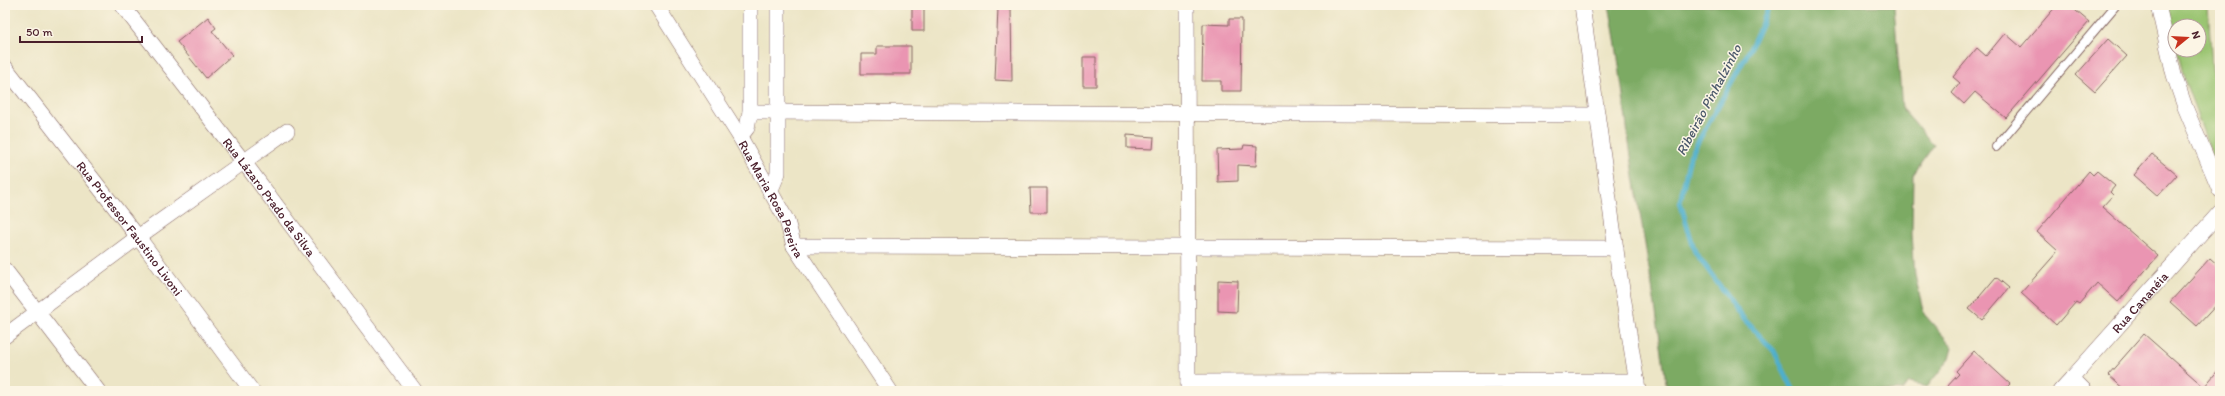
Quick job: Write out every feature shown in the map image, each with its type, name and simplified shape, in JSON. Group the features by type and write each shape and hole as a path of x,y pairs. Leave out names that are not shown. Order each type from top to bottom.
{"street":[{"name":"Rua Lázaro Prado da Silva","path":"122,5 243,161 414,391"},
{"name":"Rua Maria Rosa Pereira","path":"656,5 740,137 787,220 794,246 890,391"},
{"path":"740,137 747,128 750,112 750,5"},
{"path":"770,192 778,173 778,5"},
{"path":"1188,5 1188,386 1638,386 1616,248 1582,5"},
{"path":"2158,5 2174,75 2185,107 2220,190"},
{"name":"Rua Professor Faustino Livoni","path":"5,67 138,237 252,391"},
{"path":"750,112 1597,115"},
{"path":"5,336 138,237 287,131"},
{"name":"Rua Cananéia","path":"2060,391 2220,212"},
{"path":"794,246 1616,248"},
{"path":"5,270 98,391"},
{"path":"2072,378 2086,391"}],"lane":[{"path":"1996,148 2116,5"}],"green space":[{"path":"1609,5 1894,6 1902,109 1934,145 1913,175 1912,234 1915,275 1924,314 1953,347 1950,358 1927,387 1908,383 1902,391 1667,391 1659,329 1629,143 1618,57"},
{"path":"2167,5 2208,5 2213,83 2220,119 2220,177 2186,85 2179,58 2207,58 2207,18 2170,18"}],"building":[{"path":"2057,5 2069,5 2089,22 2006,118 1975,92 1964,104 1952,93 1960,83 1953,77 1977,48 1986,56 2005,33 2021,47"},
{"path":"912,6 924,6 924,31 912,31"},
{"path":"998,8 1011,9 1012,81 995,80"},
{"path":"208,17 216,28 212,31 232,55 206,78 177,42"},
{"path":"1229,19 1242,19 1241,91 1221,91 1221,81 1202,81 1203,24 1229,25"},
{"path":"2108,39 2127,56 2095,92 2076,75"},
{"path":"877,46 911,46 911,74 861,74 861,54 877,54"},
{"path":"1083,57 1096,57 1096,86 1083,86"},
{"path":"1127,135 1154,137 1153,149 1127,148"},
{"path":"1244,145 1257,146 1256,166 1238,165 1238,181 1218,182 1217,150 1243,149"},
{"path":"2152,154 2177,175 2158,196 2134,175"},
{"path":"2089,171 2093,175 2097,171 2115,186 2110,192 2113,195 2102,207 2158,256 2118,302 2097,283 2079,304 2076,302 2056,325 2021,293 2058,251 2037,232"},
{"path":"1030,188 1047,188 1047,212 1031,212"},
{"path":"2210,258 2220,267 2220,301 2197,326 2170,302"},
{"path":"1996,277 2009,288 1982,320 1969,309"},
{"path":"1218,280 1238,281 1237,312 1218,311"},
{"path":"2144,334 2204,387 2220,368 2220,391 2126,391 2108,375"},
{"path":"1974,351 2010,384 2003,391 1943,391 1959,374 1956,371"}],"waterway":[{"name":"Ribeirão Pinhalzinho","path":"1770,5 1749,51 1690,156 1680,202 1695,252 1743,318 1774,351 1794,391"}]}
